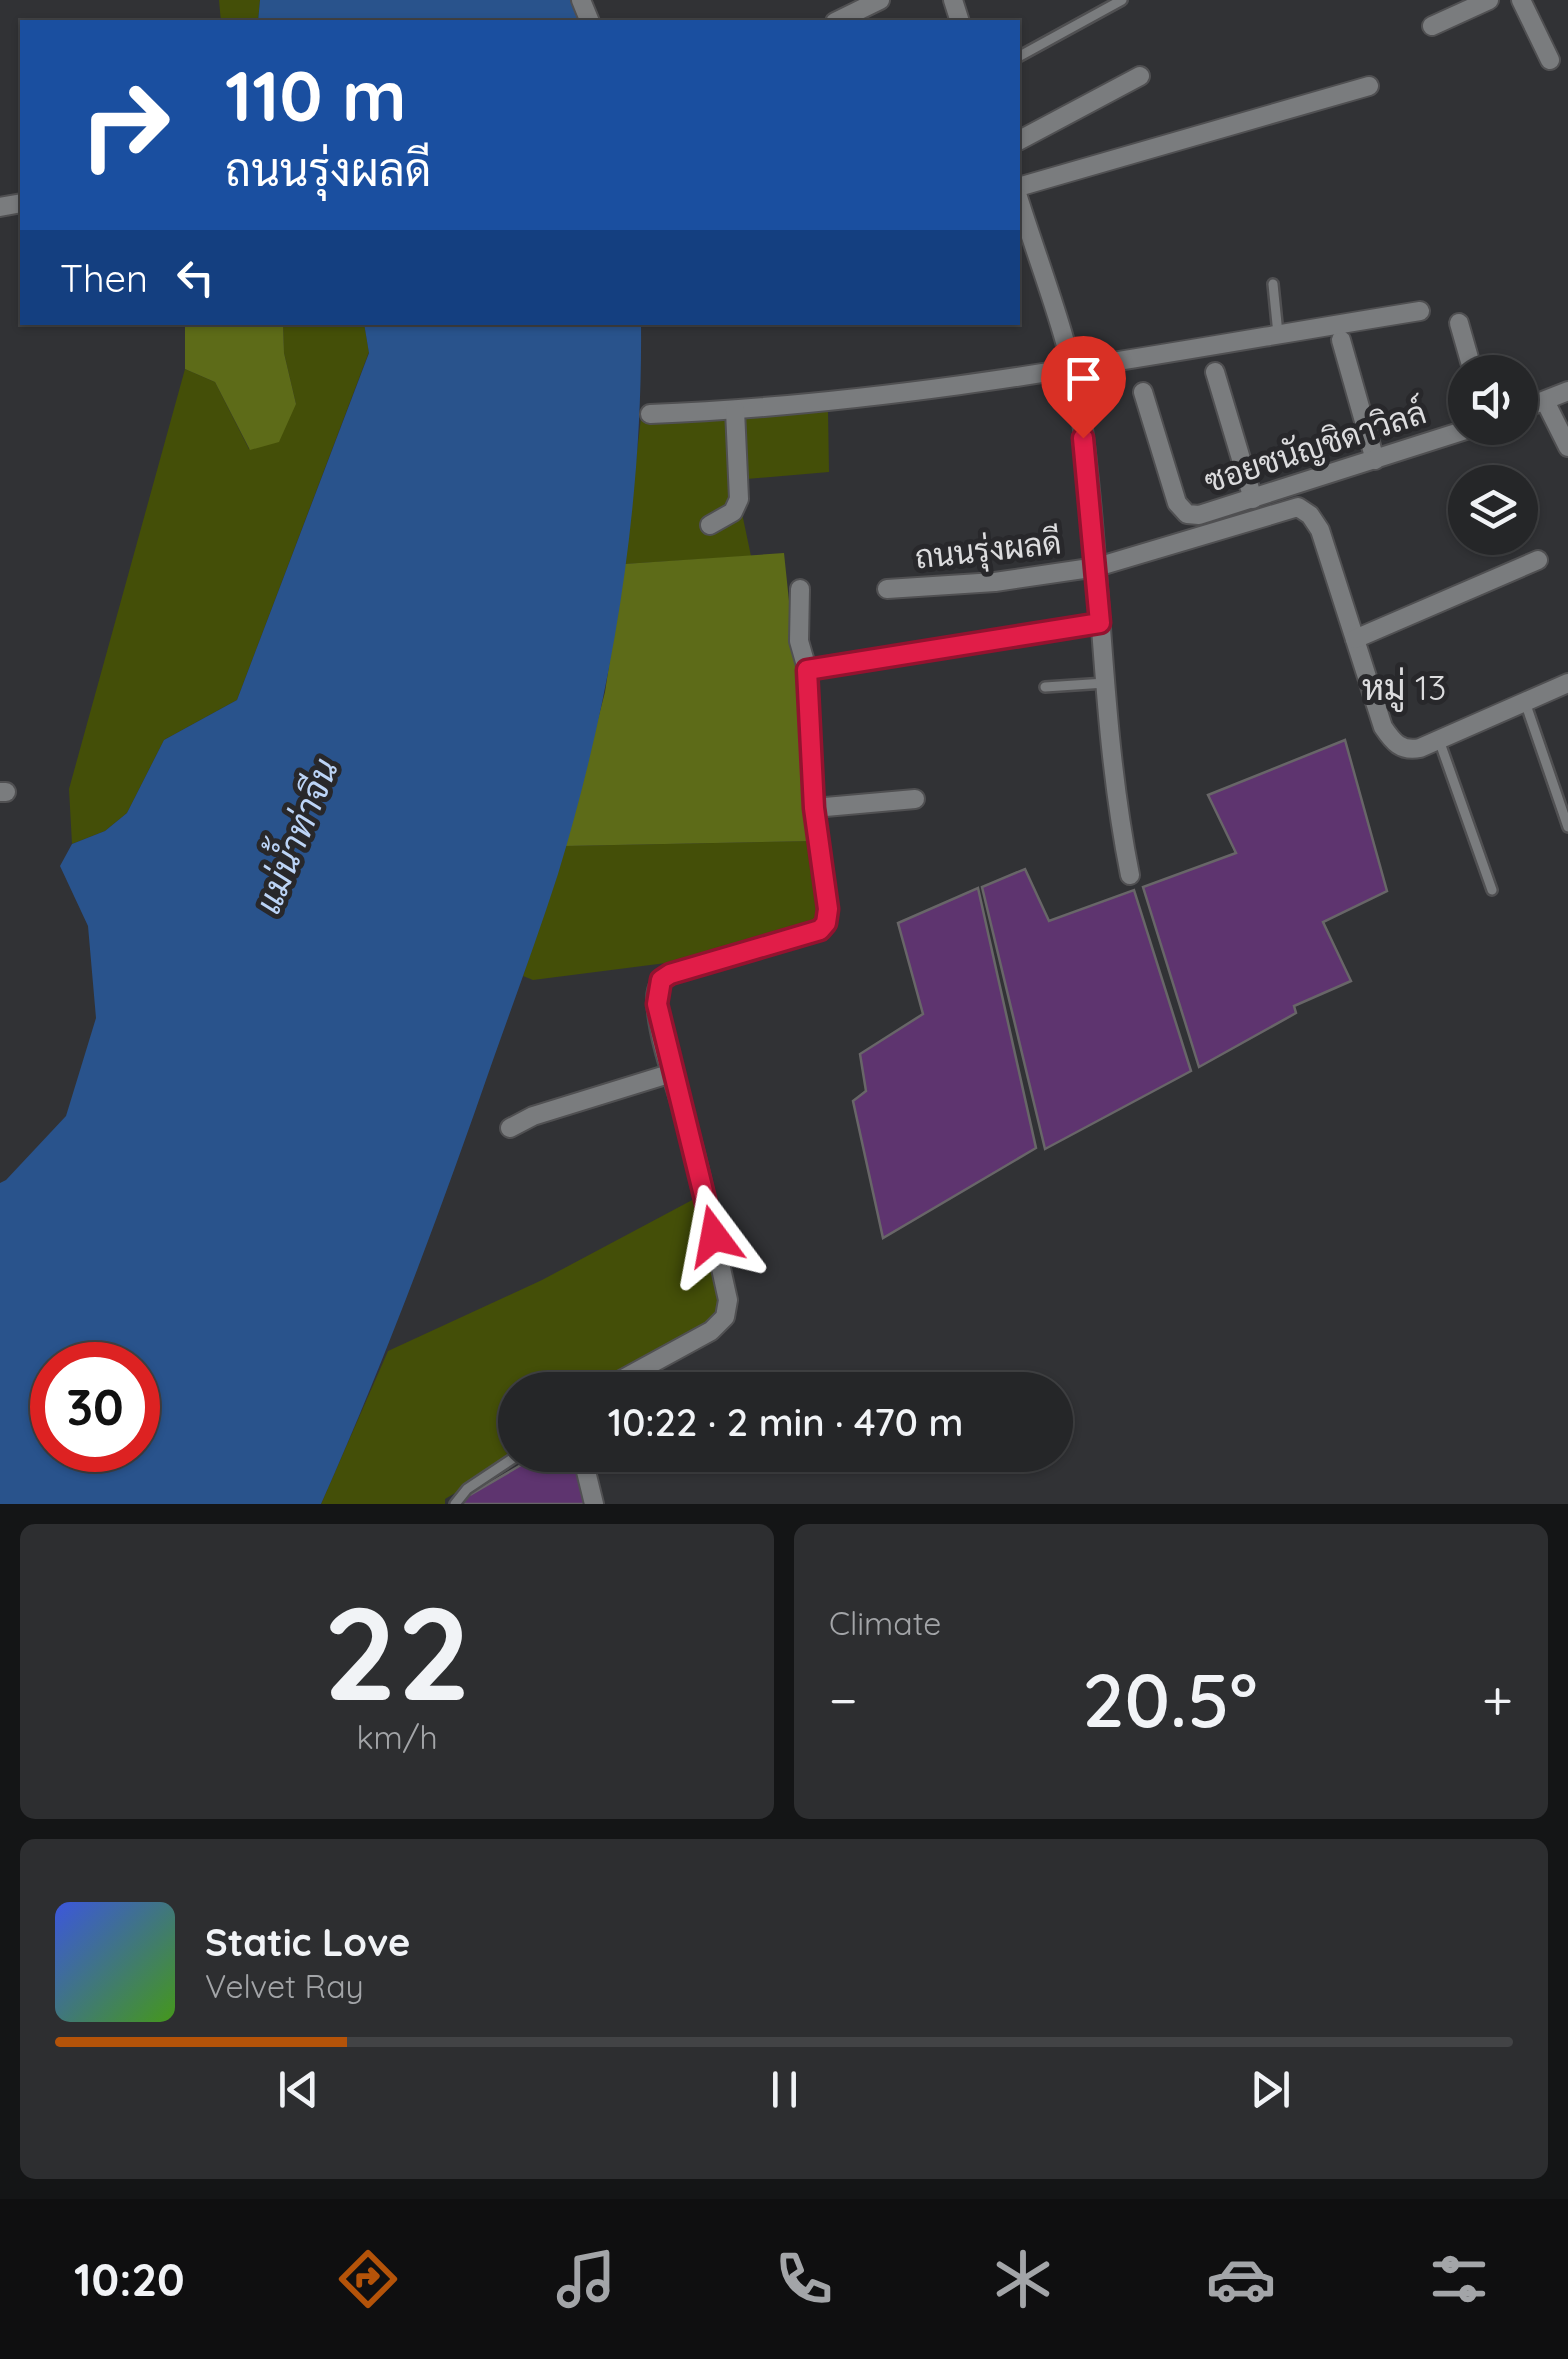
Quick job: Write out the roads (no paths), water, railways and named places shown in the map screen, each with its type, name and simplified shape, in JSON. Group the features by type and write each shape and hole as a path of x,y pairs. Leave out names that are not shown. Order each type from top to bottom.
{"street":[{"path":"839,20 880,0"},
{"path":"1432,26 1489,0"},
{"path":"1521,0 1550,60"},
{"path":"1020,140 1140,76"},
{"path":"1020,185 1369,86"},
{"path":"1020,204 1080,406 1116,806 1130,876"},
{"path":"650,414 734,410 1070,368 1420,310"},
{"path":"1459,323 1468,355"},
{"path":"1341,340 1375,460"},
{"path":"1215,372 1254,499"},
{"path":"1538,403 1568,391"},
{"name":"ซอยชนัญชิดาวิลล์","path":"1143,392 1181,510 1199,515 1448,436"},
{"path":"1546,400 1568,447"},
{"path":"710,525 733,512 738,499 734,410"},
{"name":"ถนนรุ่งผลดี","path":"887,589 994,582 1097,567 1298,507 1310,515 1320,530 1383,727 1391,740 1409,750 1568,682"},
{"path":"1354,639 1538,560"},
{"path":"636,1372 711,1332 725,1317 728,1306 656,998 664,977 820,930 826,923 828,909 814,808 807,670 799,641 800,589"},
{"path":"807,670 1100,623"},
{"path":"814,808 915,799"},
{"path":"510,1128 533,1116 672,1073"},
{"path":"586,1472 594,1504"}],"lane":[{"path":"1020,56 1122,0"},
{"path":"1273,284 1278,334"},
{"path":"1045,687 1105,683"},
{"path":"1525,702 1568,827"},
{"path":"1439,740 1492,890"},
{"path":"455,1504 467,1489 498,1468"}],"water":[{"path":"260,0 570,0 578,20 258,20"},
{"name":"แม่น้ำท่าจีน","path":"364,325 641,325 630,532 609,670 577,807 558,874 433,1228 321,1504 0,1504 0,1183 66,1116 96,1018 88,926 60,866 72,844 105,831 127,813 164,740 237,700 369,353"}],"district":[{"name":"หมู่ 13","path":"1404,687"}]}
